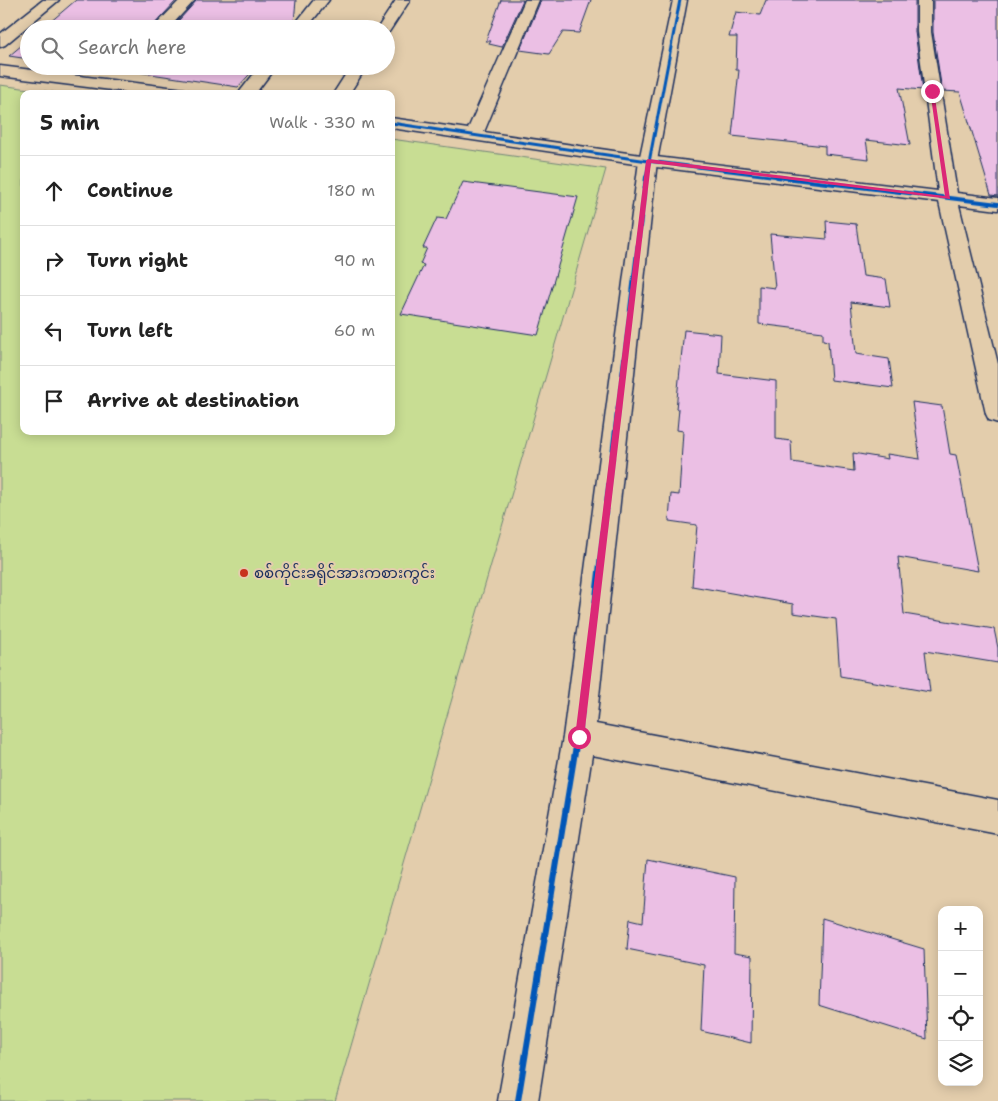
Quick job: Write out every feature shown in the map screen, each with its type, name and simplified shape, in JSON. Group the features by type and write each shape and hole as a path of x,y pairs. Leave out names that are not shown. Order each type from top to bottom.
{"street":[{"path":"27,20 52,0"},
{"path":"168,20 188,0"},
{"path":"305,20 322,0"},
{"path":"390,20 403,0"},
{"path":"474,135 532,0"},
{"path":"518,1101 579,737 648,161 680,0"},
{"path":"924,0 924,32 948,198 998,414"},
{"path":"0,42 20,26"},
{"path":"0,71 20,72"},
{"path":"62,75 109,78 165,90"},
{"path":"249,90 261,75"},
{"path":"344,90 353,75"},
{"path":"395,124 648,161 998,204"},
{"path":"579,737 998,817"}],"green space":[{"name":"စစ်ကိုင်းခရိုင်အားကစားကွင်း","path":"0,85 37,90 20,90 20,435 395,435 395,140 606,169 335,1101 0,1101"}],"building":[{"path":"76,0 177,0 158,20 53,20"},
{"path":"197,0 296,0 294,20 179,20"},
{"path":"501,0 523,0 502,47 489,44 491,41 486,41"},
{"path":"541,0 591,0 579,33 563,32 549,54 520,50"},
{"path":"766,0 915,0 915,32 923,90 899,88 910,145 866,140 869,159 825,154 825,146 732,136 739,70 736,70 737,37 729,37 736,12 760,15"},
{"path":"933,0 998,0 998,196 991,195 960,92 942,91 933,32"},
{"path":"20,47 20,58 9,56"},
{"path":"157,75 249,75 238,87"},
{"path":"463,182 578,197 538,335 401,314 424,265 420,264 427,248 423,248 437,218 446,219"},
{"path":"826,221 856,224 863,276 886,279 890,307 851,302 856,354 889,359 893,388 831,380 828,341 823,340 823,332 759,324 759,286 775,288 770,234 827,239"},
{"path":"684,330 721,334 719,374 776,381 776,439 791,441 792,462 854,471 853,453 888,459 887,454 920,459 912,402 942,406 950,454 956,455 978,571 898,557 904,614 994,629 998,648 998,663 925,651 930,692 840,676 836,619 793,613 793,604 692,586 697,525 669,521 671,494 679,495 683,431 677,430 679,409 676,409"},
{"path":"648,859 735,877 734,953 752,956 751,1043 701,1031 704,965 627,949 630,919 643,922"},
{"path":"822,918 924,949 927,1039 819,1005"}],"cycle path":[{"path":"518,1101 579,737 648,161 680,0"},
{"path":"395,124 648,161 998,204"}],"place":[{"name":"စစ်ကိုင်းခရိုင်အားကစားကွင်း","path":"244,573"}],"route":[{"path":"579,737 648,161 948,198 932,91"}]}
